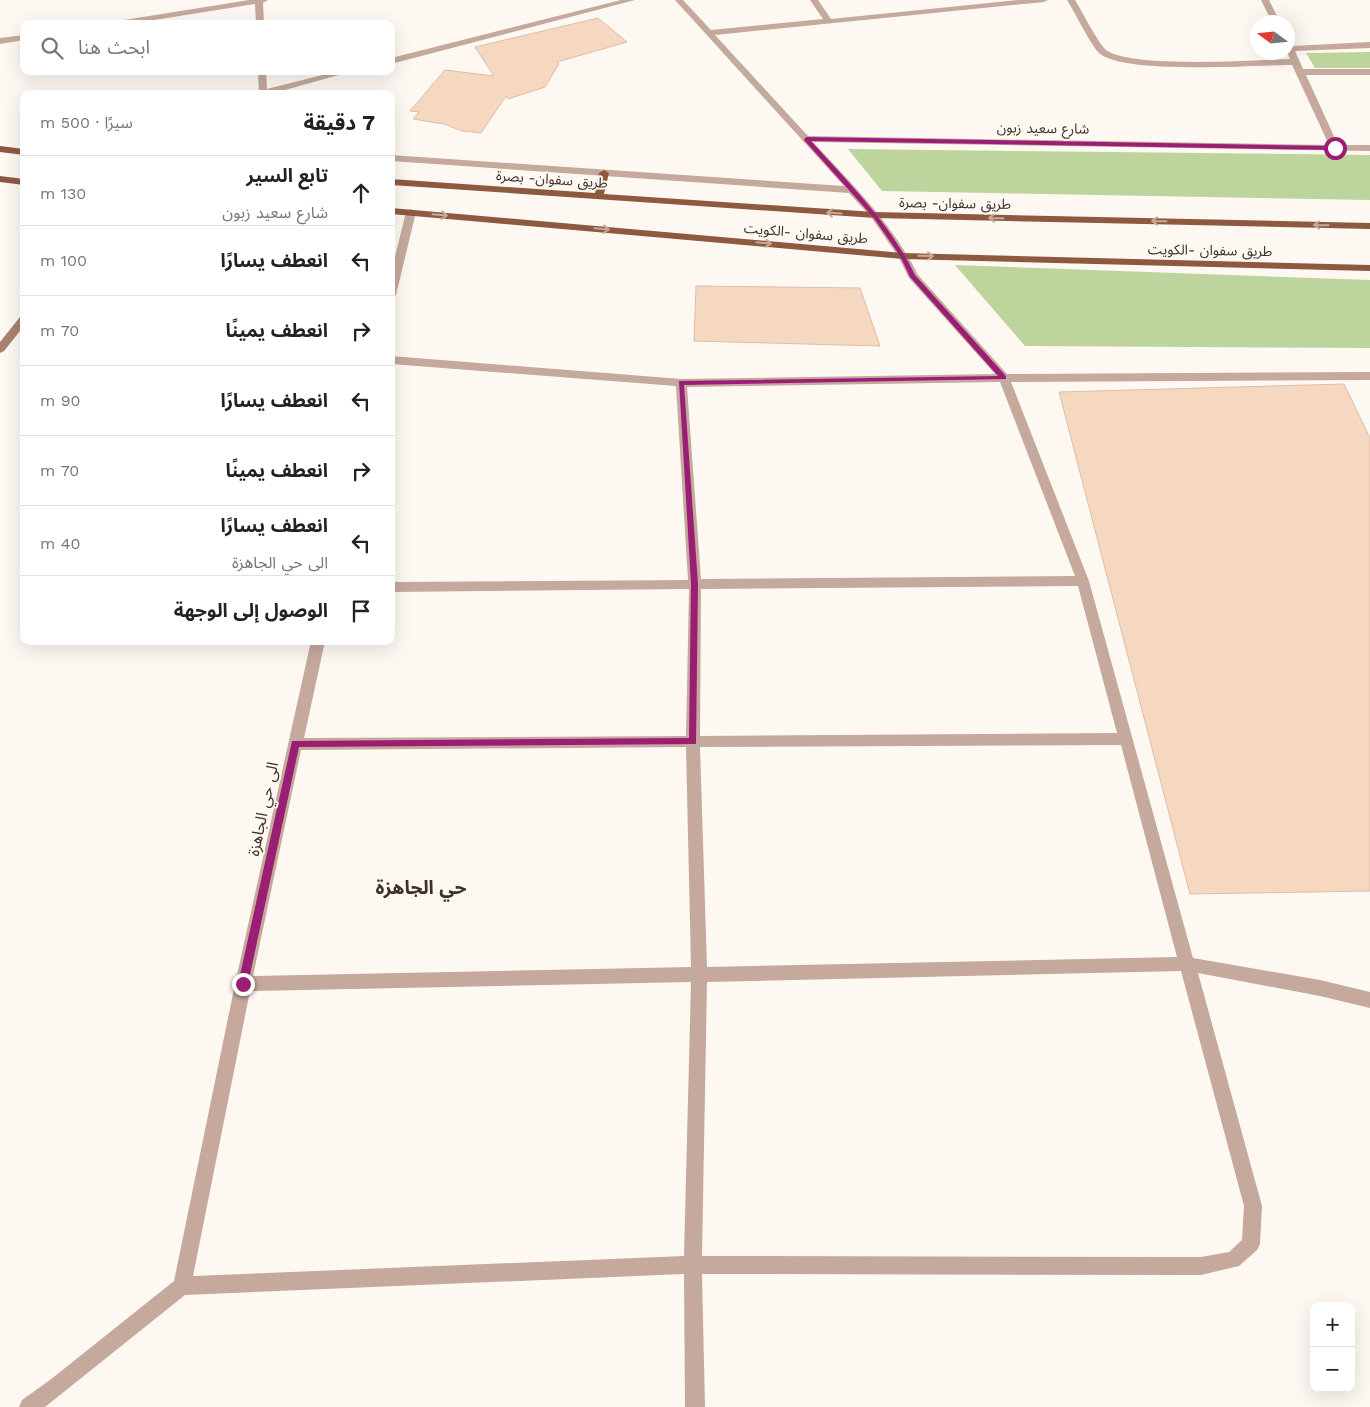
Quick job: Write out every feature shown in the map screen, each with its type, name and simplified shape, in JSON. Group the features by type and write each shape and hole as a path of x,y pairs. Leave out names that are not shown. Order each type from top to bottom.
{"highway":[{"path":"0,148 20,151"},
{"path":"599,196 604,173"},
{"path":"0,179 20,182"},
{"name":"طريق سفوان- بصرة","path":"395,182 875,215 1370,226"},
{"name":"طريق سفوان -الكويت","path":"395,211 903,256 1370,268"}],"main road":[{"path":"0,349 20,324"}],"street":[{"path":"137,20 262,0 260,20"},
{"path":"395,60 631,0"},
{"path":"29,1407 57,1387 182,1286 694,1266 1201,1266 1233,1260 1251,1244 1253,1206 1083,581 1004,378 913,276 903,256 875,215 679,0"},
{"path":"814,0 828,22"},
{"path":"710,33 1044,0"},
{"path":"1071,0 1102,51 1121,60 1150,64 1295,62 1335,148"},
{"path":"1264,0 1272,15"},
{"path":"0,41 20,38"},
{"path":"1295,47 1370,45"},
{"path":"1299,72 1370,72"},
{"path":"262,75 262,90"},
{"path":"277,90 334,75"},
{"name":"شارع سعيد زبون","path":"806,139 1370,148"},
{"path":"395,158 853,190"},
{"path":"395,278 411,212"},
{"path":"395,360 681,383 1004,378 1370,376"},
{"path":"681,383 695,584 693,741 699,974 694,1266 695,1407"},
{"path":"395,587 1083,581"},
{"name":"الى حي الجاهزة","path":"182,1286 243,984 317,645"},
{"path":"295,744 1125,738"},
{"path":"243,984 1187,964 1320,988 1370,1000"}],"green space":[{"path":"1370,52 1370,68 1315,68 1306,53"},
{"path":"848,149 1370,155 1370,200 882,191"},
{"path":"955,265 1370,280 1370,348 1025,346"}],"building":[{"path":"598,18 627,42 557,62 559,64 545,87 508,99 506,96 481,133 462,131 444,124 413,119 419,112 410,111 445,70 494,76 475,47"},
{"path":"696,286 860,288 880,346 694,341"},
{"path":"1344,384 1370,438 1370,891 1190,894 1059,392"}],"district":[{"name":"حي الجاهزة","path":"421,887"}],"route":[{"path":"243,984 295,744 693,741 695,584 681,383 1004,378 913,276 903,256 875,215 806,139 1335,148"}]}
